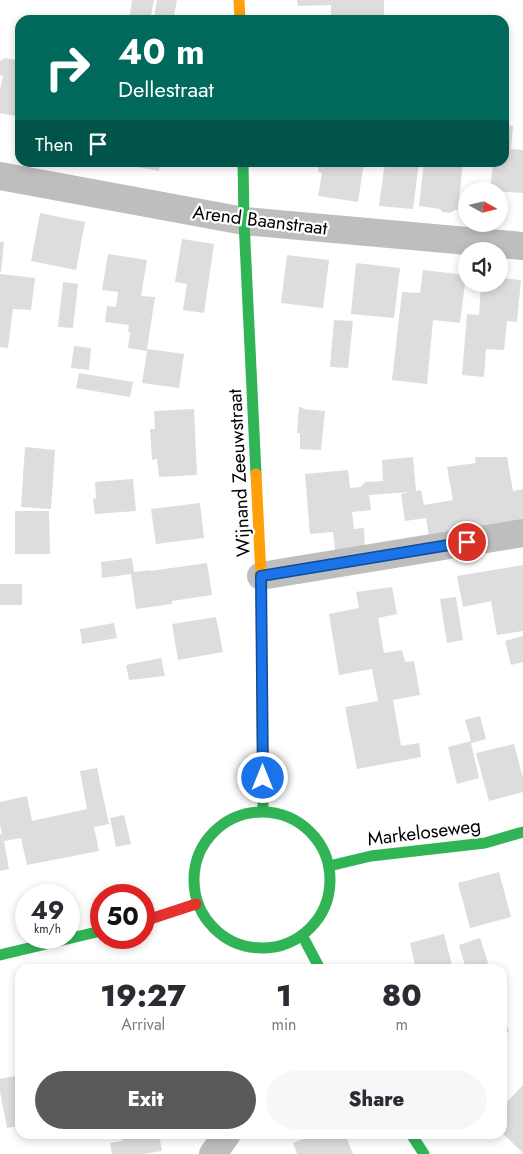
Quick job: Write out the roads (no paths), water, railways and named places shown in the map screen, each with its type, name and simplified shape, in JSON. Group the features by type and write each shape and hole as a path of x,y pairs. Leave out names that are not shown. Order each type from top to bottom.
{"main road":[{"path":"239,0 240,15"},
{"name":"Wijnand Zeeuwstraat","path":"243,167 261,576 263,811"},
{"path":"263,811 282,814 303,825 320,845 328,866 329,894 319,917 302,935 292,942 269,948 239,945 219,934 196,904 194,867 202,845 221,825 240,815 263,811"},
{"name":"Markeloseweg","path":"328,866 371,856 485,843 523,832"},
{"path":"155,917 196,904"},
{"path":"0,955 90,934"},
{"path":"302,935 317,964"},
{"path":"414,1139 424,1154"}],"street":[{"name":"Arend Baanstraat","path":"0,176 244,221 523,246"},
{"path":"261,576 523,533"},
{"path":"213,1154 224,1139"}]}
